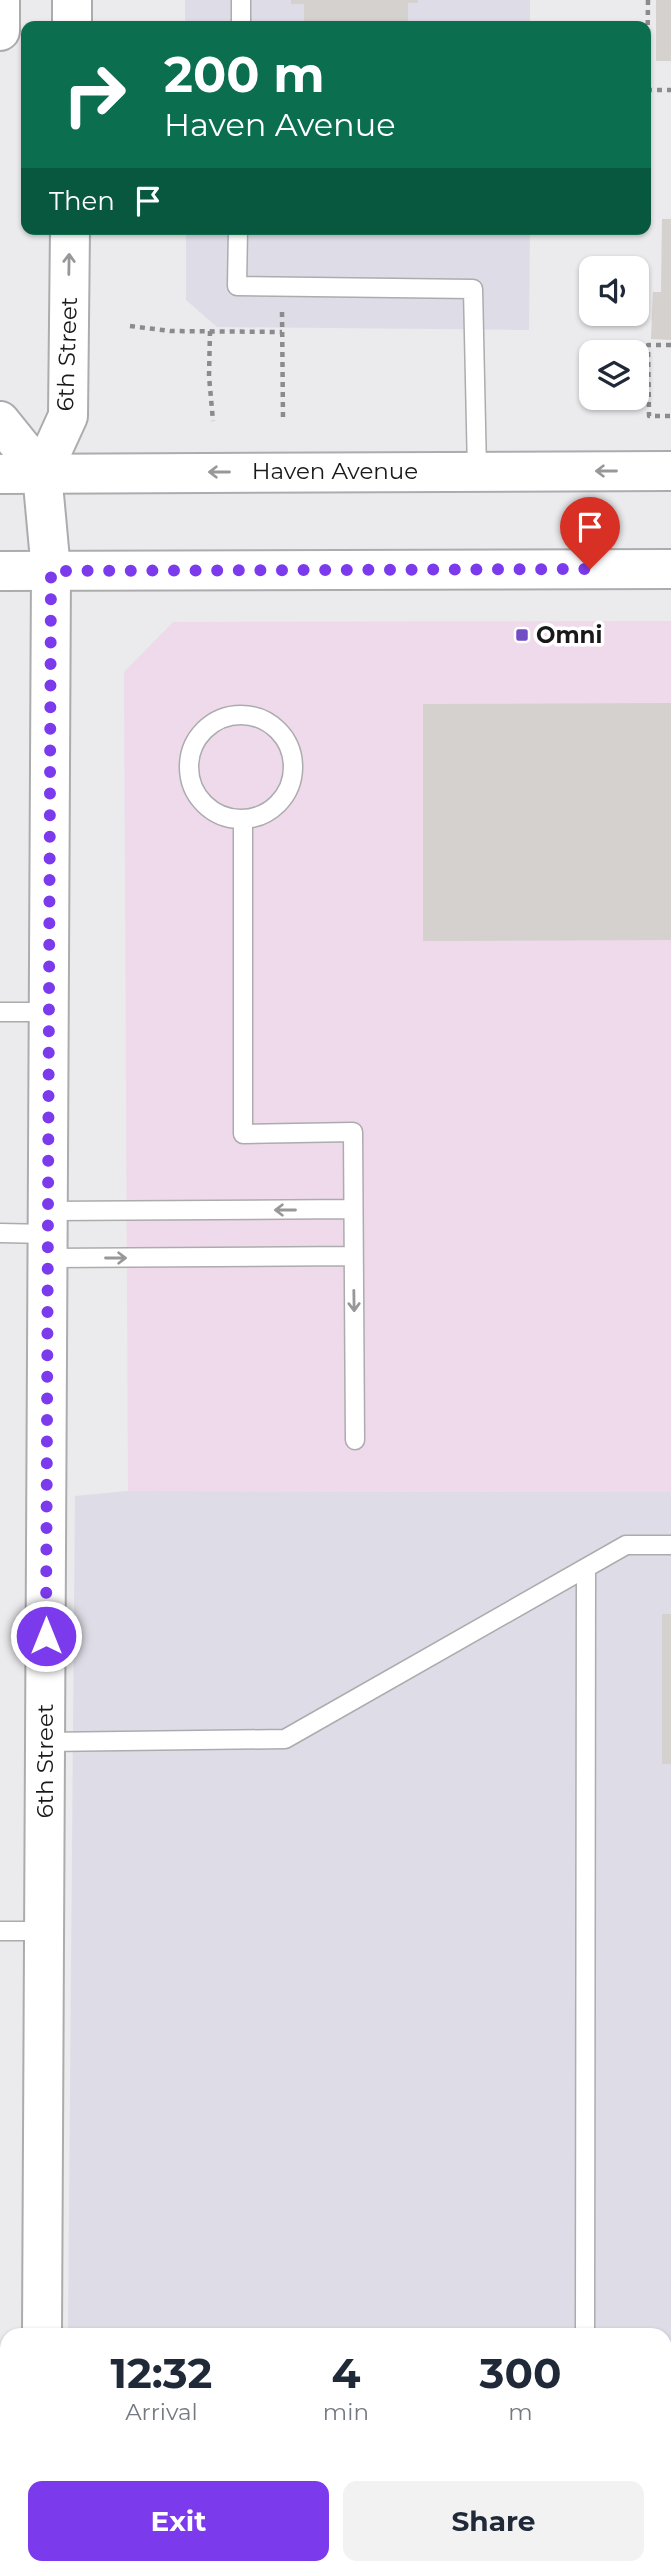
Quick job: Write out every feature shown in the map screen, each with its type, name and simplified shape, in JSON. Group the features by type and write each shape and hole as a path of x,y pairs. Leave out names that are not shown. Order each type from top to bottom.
{"main road":[{"path":"0,0 0,31"},
{"path":"72,0 72,21"},
{"name":"6th Street","path":"42,2328 51,571 42,473 68,416 70,235"},
{"path":"0,421 42,473"},
{"name":"Haven Avenue","path":"0,474 671,471"},
{"path":"0,571 671,569"}],"lane":[{"path":"241,0 241,21"},
{"path":"238,235 237,286 473,289 477,471"},
{"path":"231,715 249,715 266,721 281,732 290,747 294,764 292,781 285,796 274,809 260,817 243,820 219,814 199,799 191,784 189,767 192,749 201,734 214,722 231,715"},
{"path":"243,820 243,1134 353,1132 355,1440"},
{"path":"0,1012 49,1012"},
{"path":"48,1235 354,1209"},
{"path":"0,1233 354,1256"},
{"path":"45,1742 285,1739 626,1545 671,1545"},
{"path":"585,2328 586,1567"},
{"path":"0,1931 44,1931"}],"path":[{"path":"648,0 648,21"},
{"path":"651,90 671,90"},
{"path":"282,286 283,420"},
{"path":"130,326 170,331 282,332"},
{"path":"209,331 213,421"},
{"path":"649,345 671,345"},
{"path":"649,410 649,416 671,416"}],"shaded area":[{"path":"185,0 530,0 530,21 185,21"},
{"path":"186,235 530,235 529,330 217,327 186,300"},
{"path":"671,621 671,1492 128,1491 124,672 173,622"},
{"path":"128,1491 671,1492 671,2328 68,2328 75,1496"}],"building":[{"path":"291,0 418,0 418,3 408,3 408,21 304,21 304,4 291,4"},
{"path":"656,0 671,0 671,61 656,61"},
{"path":"662,219 671,219 671,340 651,339 653,292 661,292"},
{"path":"671,703 671,940 423,941 423,704"},
{"path":"662,1614 671,1614 671,1764 662,1764"}],"place":[{"name":"Omni","path":"522,635"}],"route":[{"path":"46,1636 51,571 590,569"}]}
